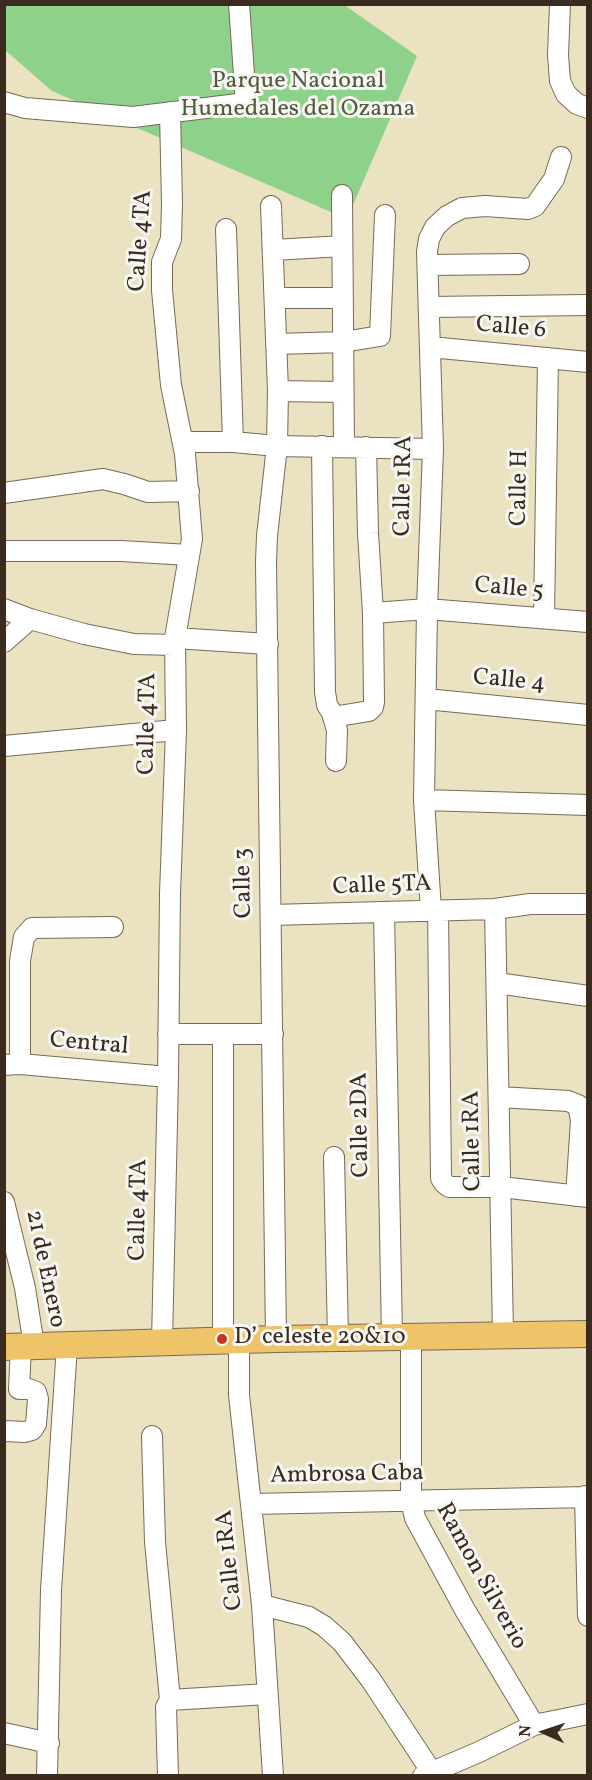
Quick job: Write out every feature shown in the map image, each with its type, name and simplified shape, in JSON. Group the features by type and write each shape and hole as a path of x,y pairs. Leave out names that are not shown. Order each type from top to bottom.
{"main road":[{"path":"20,1346 588,1334"}],"street":[{"path":"4,102 25,108 133,117 246,103 239,4"},
{"path":"560,4 558,55 560,81 566,94 577,104 588,108"},
{"name":"Calle 4TA","path":"162,1342 176,730 175,641 192,539 189,490 183,442 171,384 162,290 162,262 171,238 170,112"},
{"name":"Calle 1RA","path":"561,157 554,179 535,206 528,209 462,207 435,227 429,239 427,252 433,449 427,609 424,800 435,911 441,1178 449,1187 501,1187 582,1197"},
{"path":"342,195 344,447"},
{"name":"Calle 3","path":"271,206 278,392 277,436 267,536 276,1339"},
{"path":"276,344 343,342 380,336 385,215"},
{"path":"226,229 233,441"},
{"path":"274,250 342,246"},
{"path":"428,265 519,264"},
{"path":"275,298 343,298"},
{"path":"429,307 588,305"},
{"name":"Calle 6","path":"430,347 588,362"},
{"name":"Calle H","path":"544,618 548,358"},
{"path":"278,392 343,392"},
{"path":"183,442 233,441 277,436 322,446 433,449"},
{"path":"322,446 325,692 327,705 337,730 336,761"},
{"path":"333,717 369,711 373,707 373,613 366,447"},
{"path":"4,493 103,479 148,492 189,490"},
{"path":"4,551 121,550 189,555"},
{"path":"4,609 84,634 134,644 175,641 268,644"},
{"name":"Calle 5","path":"373,613 427,609 588,622"},
{"path":"4,642 30,619"},
{"name":"Calle 4","path":"426,699 588,715"},
{"path":"4,746 176,730"},
{"path":"424,800 588,805"},
{"name":"Calle 5TA","path":"271,915 495,909 530,904 588,904"},
{"name":"Calle 1RA","path":"495,909 503,1334"},
{"name":"Calle 2DA","path":"384,912 402,1337"},
{"path":"12,1065 12,1003 24,937 32,928 113,927"},
{"path":"497,983 588,996"},
{"path":"168,1034 273,1034"},
{"name":"Calle 1RA","path":"223,1034 231,1341 262,1605 273,1776"},
{"name":"Central","path":"12,1065 168,1077"},
{"path":"499,1097 568,1101 578,1105 581,1120 582,1197"},
{"path":"334,1156 338,1338"},
{"name":"21 de Enero","path":"4,1202 25,1288 20,1346 12,1388"},
{"name":"Ramon Silverio","path":"402,1337 411,1500 415,1518 460,1600 534,1725"},
{"path":"47,1776 51,1590 67,1345"},
{"path":"4,1431 25,1432 32,1430 36,1424 38,1398 36,1392 29,1389 12,1388"},
{"path":"152,1436 155,1542 170,1700 166,1707 168,1776"},
{"path":"586,1496 588,1616"},
{"name":"Ambrosa Caba","path":"251,1504 586,1496"},
{"path":"262,1605 309,1617 324,1626 342,1642 437,1772 534,1725 588,1714"},
{"path":"170,1700 267,1694"},
{"path":"4,1733 49,1743"}],"green space":[{"name":"Parque Nacional Humedales del Ozama","path":"343,4 417,56 347,219 52,91 5,50 5,5"}],"place":[{"name":"D’ celeste 20&10","path":"222,1339"}]}
